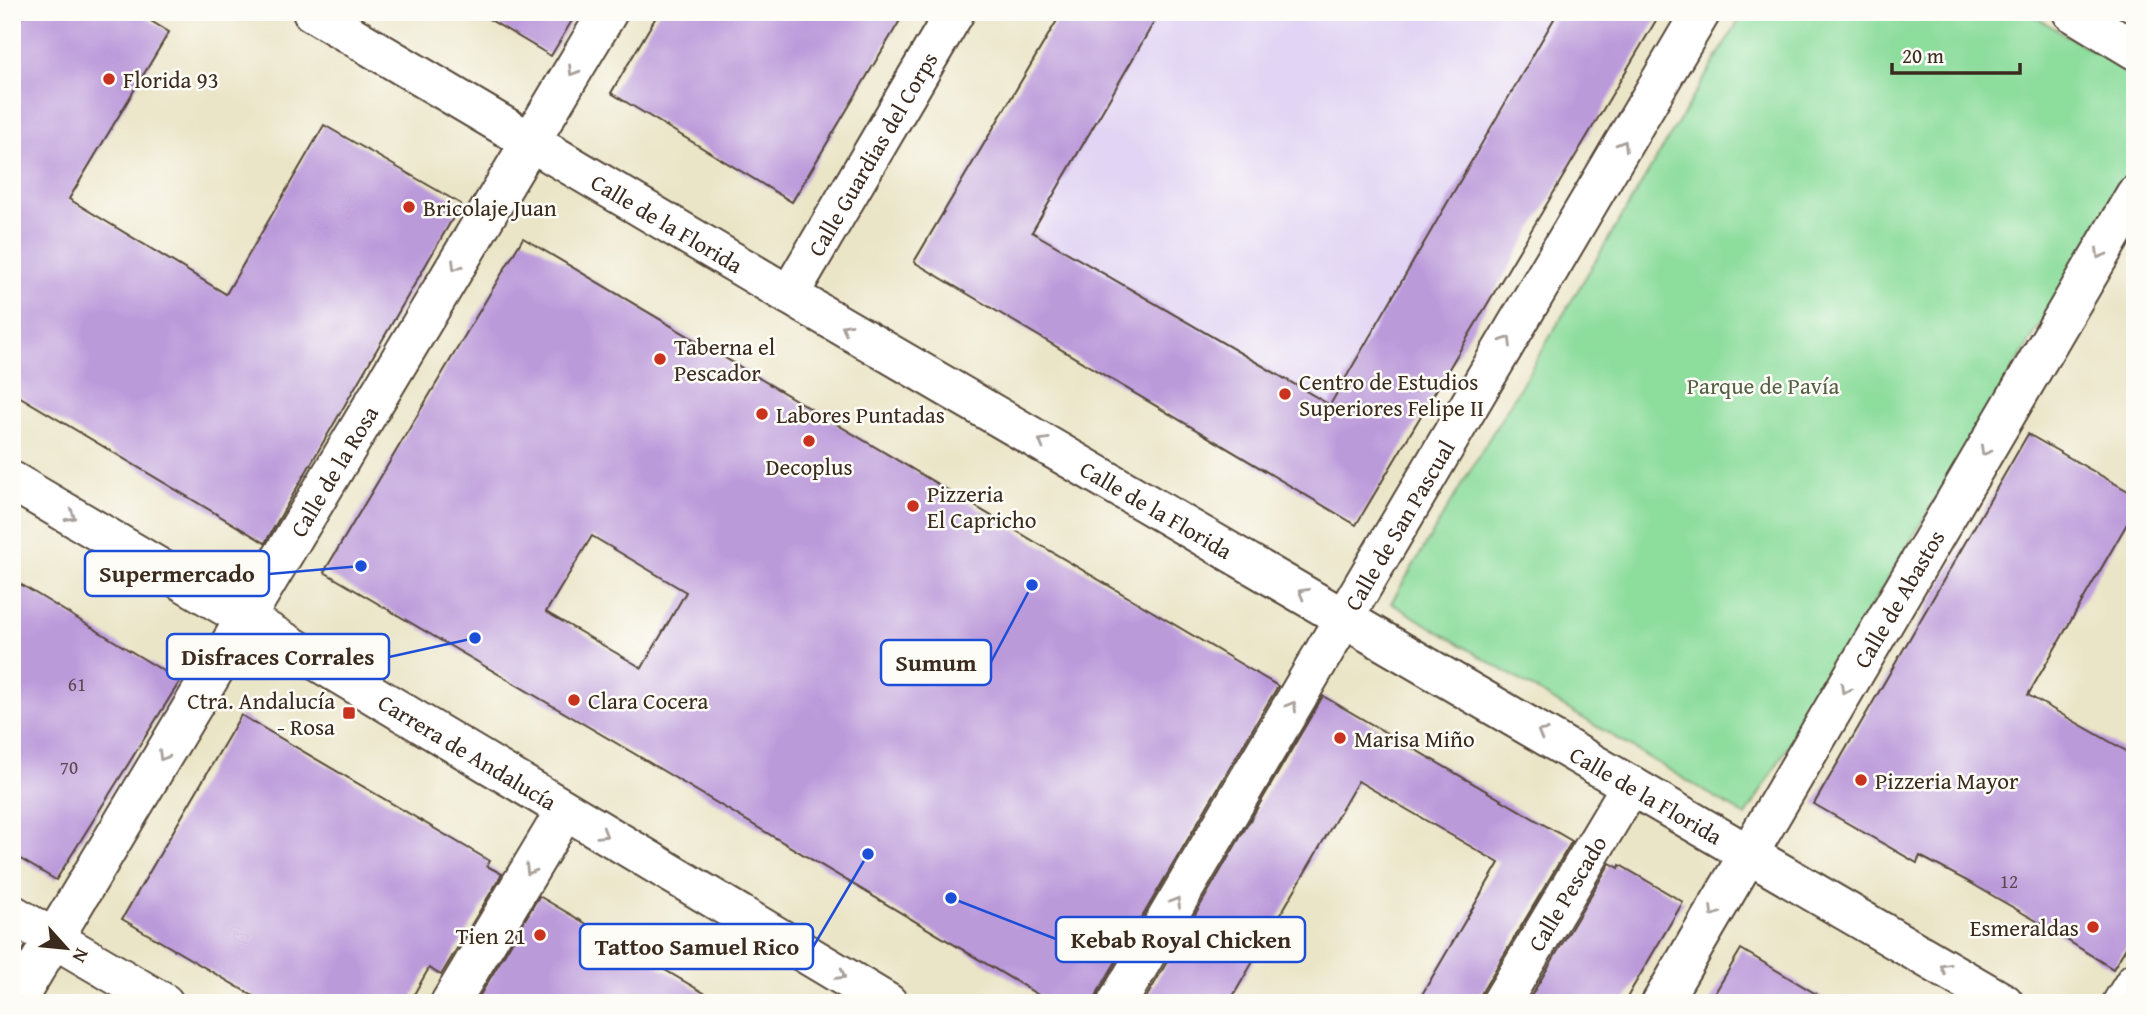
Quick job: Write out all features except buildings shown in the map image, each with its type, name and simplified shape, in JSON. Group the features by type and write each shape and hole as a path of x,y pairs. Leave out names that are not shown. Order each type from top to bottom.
{"street":[{"name":"Calle de la Florida","path":"312,12 789,295 2004,1003"},
{"name":"Calle de la Rosa","path":"15,1003 608,12"},
{"name":"Calle Guardias del Corps","path":"789,295 955,12"},
{"name":"Calle de San Pascual","path":"1117,1003 1701,12"},
{"path":"2072,12 2135,50"},
{"name":"Calle de Abastos","path":"1661,1003 2135,195"},
{"name":"Carrera de Andalucía","path":"12,481 888,1003"},
{"name":"Calle Pescado","path":"1501,1003 1631,785"},
{"path":"450,1003 565,811"},
{"path":"12,914 164,1003"},
{"path":"2122,1003 2135,982"}],"shaded area":[{"name":"Centro de Estudios Superiores Felipe II","path":"1062,12 1661,12 1356,525 914,263"}],"green space":[{"name":"Parque de Pavía","path":"1744,12 2027,12 2135,76 2135,166 1746,816 1391,603"}],"place":[{"name":"Florida 93","path":"109,79"},
{"name":"Bricolaje Juan","path":"409,207"},
{"name":"Taberna el Pescador","path":"660,359"},
{"name":"Centro de Estudios Superiores Felipe II","path":"1285,394"},
{"name":"Labores Puntadas","path":"762,414"},
{"name":"Decoplus","path":"809,441"},
{"name":"Pizzeria El Capricho","path":"913,506"},
{"name":"Supermercado","path":"361,566"},
{"name":"Sumum","path":"1032,585"},
{"name":"Disfraces Corrales","path":"475,638"},
{"name":"Clara Cocera","path":"574,700"},
{"name":"Ctra. Andalucía - Rosa","path":"349,713"},
{"name":"Marisa Miño","path":"1340,738"},
{"name":"Pizzeria Mayor","path":"1861,780"},
{"name":"Tattoo Samuel Rico","path":"868,854"},
{"name":"Kebab Royal Chicken","path":"951,898"},
{"name":"Esmeraldas","path":"2093,927"},
{"name":"Tien 21","path":"540,935"}]}
